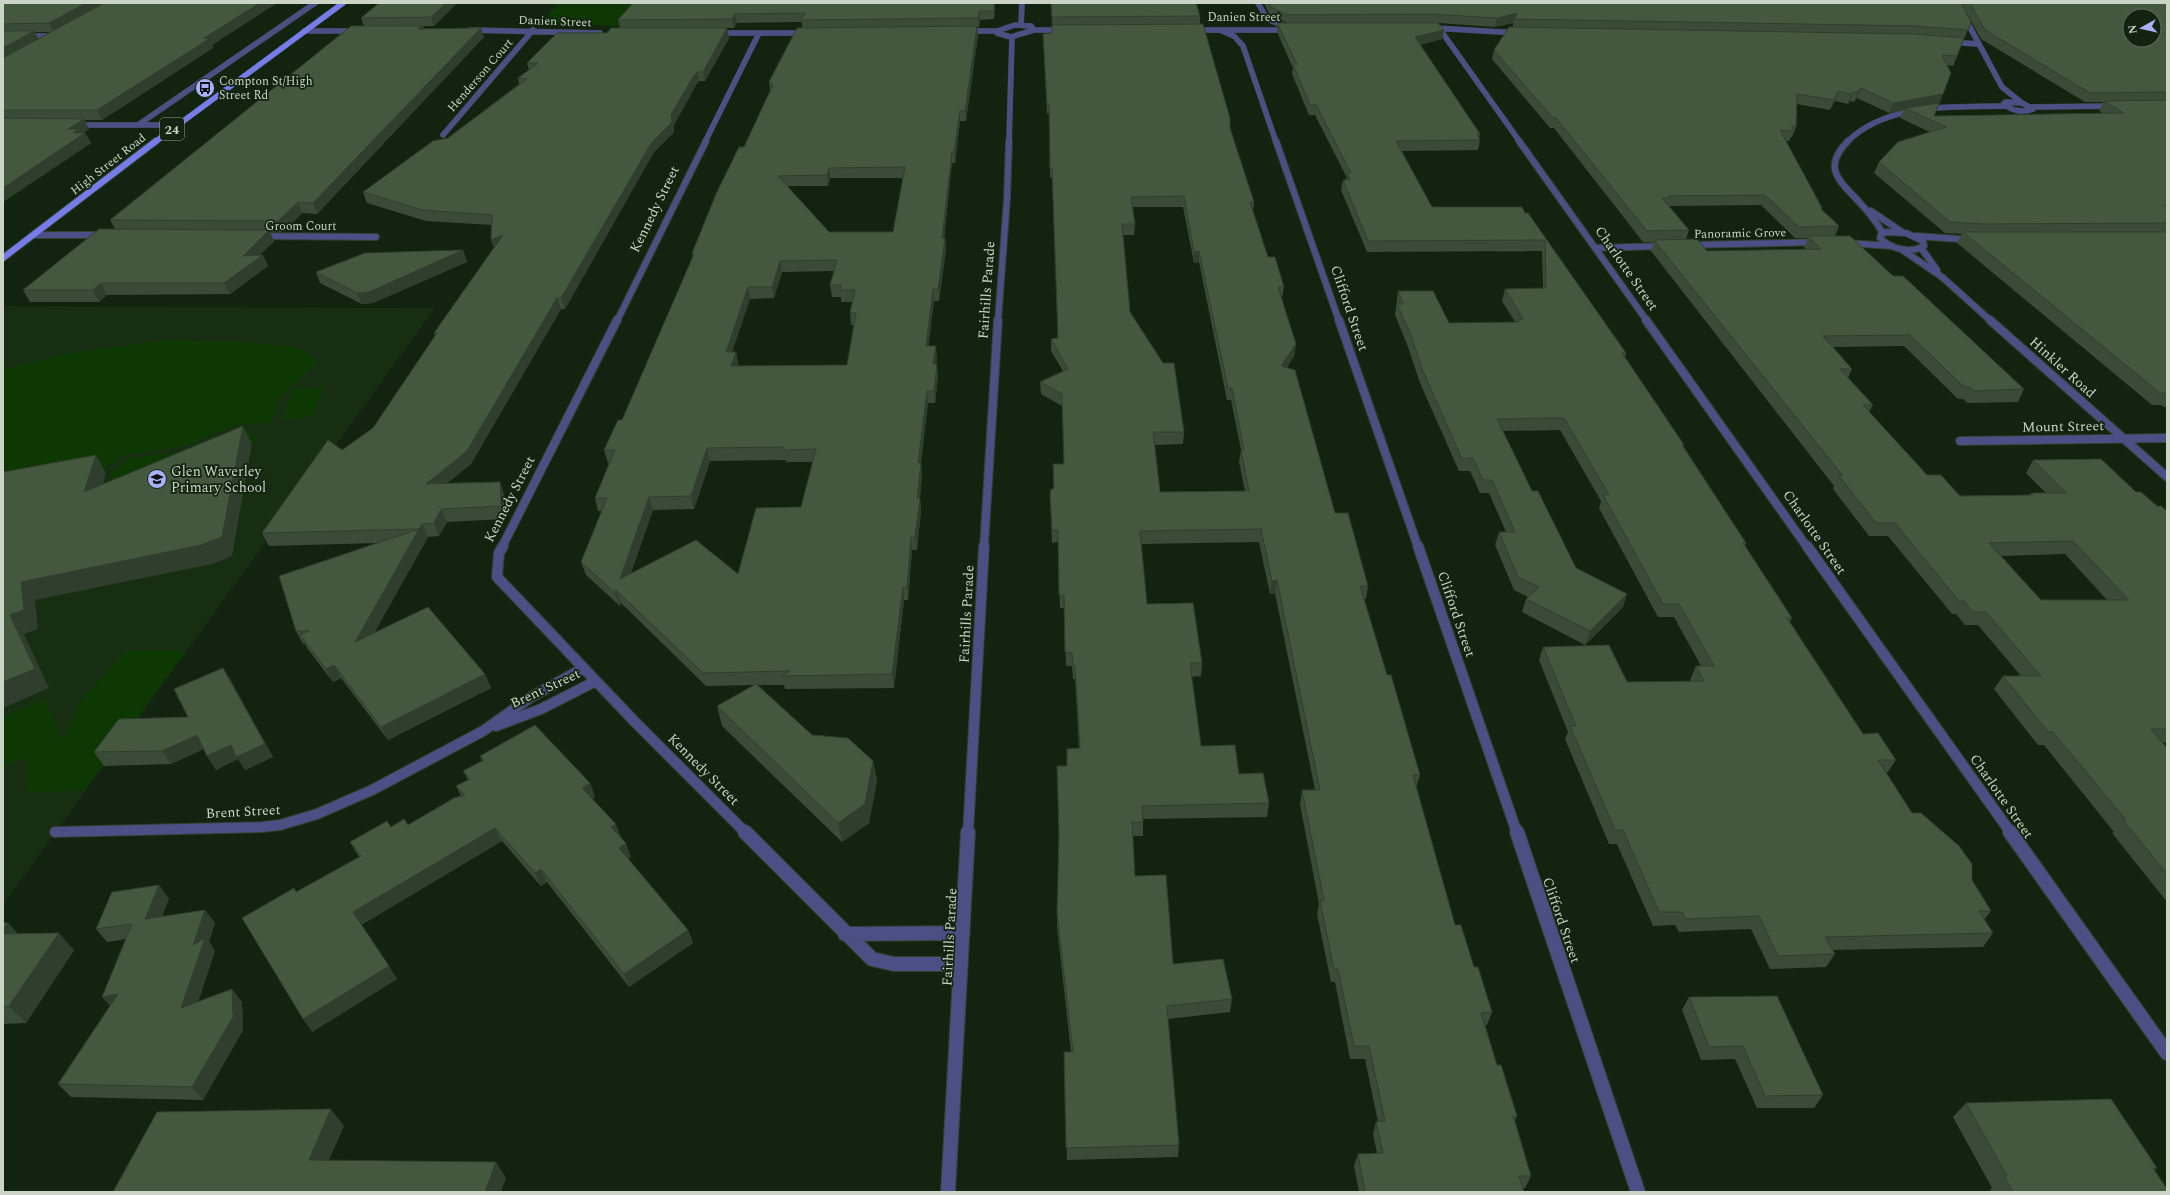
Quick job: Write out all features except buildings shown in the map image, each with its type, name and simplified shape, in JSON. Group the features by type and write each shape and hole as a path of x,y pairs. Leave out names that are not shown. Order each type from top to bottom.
{"main road":[{"name":"High Street Road","path":"3,258 177,125 343,3"}],"street":[{"path":"138,125 315,3"},
{"path":"1021,25 1022,3"},
{"path":"1258,3 1260,13 1258,19"},
{"path":"1958,3 1977,42 2002,87 2022,103 2032,107 2119,106"},
{"path":"1260,13 1269,21 1286,27"},
{"path":"1243,27 1254,24"},
{"path":"962,31 997,31 1021,25 1031,26 1034,30"},
{"name":"Danien Street","path":"1243,27 1295,28 1257,30 1188,29 1243,27"},
{"path":"1428,27 1522,33"},
{"name":"Charlotte Street","path":"1439,28 2167,1053"},
{"name":"Danien Street","path":"461,30 533,30 610,33"},
{"name":"Henderson Court","path":"443,135 533,30"},
{"path":"997,31 1000,35 1012,37 1034,30 1070,30"},
{"path":"1220,30 1244,40 1257,30"},
{"path":"304,31 368,31"},
{"path":"42,43 62,32"},
{"path":"711,33 813,32"},
{"name":"Kennedy Street","path":"759,33 594,366 499,553 497,578 845,934 872,959 883,963 961,964"},
{"path":"3,36 55,36"},
{"name":"Fairhills Parade","path":"948,1192 993,391 1007,199 1012,37"},
{"name":"Clifford Street","path":"1244,40 1484,735 1638,1192"},
{"path":"1943,40 1977,42"},
{"path":"2002,87 2002,97 2006,104 2024,111 2033,110 2032,107"},
{"path":"1904,233 1864,206 1840,182 1835,171 1835,160 1839,150 1855,132 1867,125 1896,115 2022,103"},
{"path":"67,125 177,125"},
{"path":"1864,206 1881,234 1884,242 1901,249 1979,240 1916,236 1904,233 1881,234 1836,242 1892,246"},
{"path":"34,235 110,236"},
{"name":"Groom Court","path":"251,236 376,237"},
{"name":"Hinkler Road","path":"1916,236 1923,241 1922,247 1942,276"},
{"name":"Panoramic Grove","path":"1680,246 1828,242"},
{"path":"1596,248 1672,246"},
{"name":"Hinkler Road","path":"1901,249 1942,276 2167,477"},
{"name":"Mount Street","path":"1960,441 2167,438"},
{"name":"Brent Street","path":"483,731 531,697 584,668"},
{"name":"Brent Street","path":"55,832 280,826 317,814 372,790 483,731 541,709 596,680"},
{"path":"845,934 963,933"}],"shaded area":[{"name":"Glen Waverley Primary School","path":"3,306 435,308 3,905"}],"green space":[{"path":"559,3 653,3 636,27 541,23"},
{"path":"165,340 241,342 296,347 319,361 279,399 271,423 234,425 187,446 124,455 103,470 3,489 3,369 72,353"},
{"path":"325,386 314,416 281,420 293,390"},
{"path":"232,430 246,430 261,440 211,462 114,483 109,475 129,458 185,451"},
{"path":"126,650 186,651 84,791 28,792 26,757 3,767 3,717 45,699 63,740 81,701"}],"place":[{"name":"Compton St/High Street Rd","path":"205,88"},
{"name":"Glen Waverley Primary School","path":"157,479"}]}
